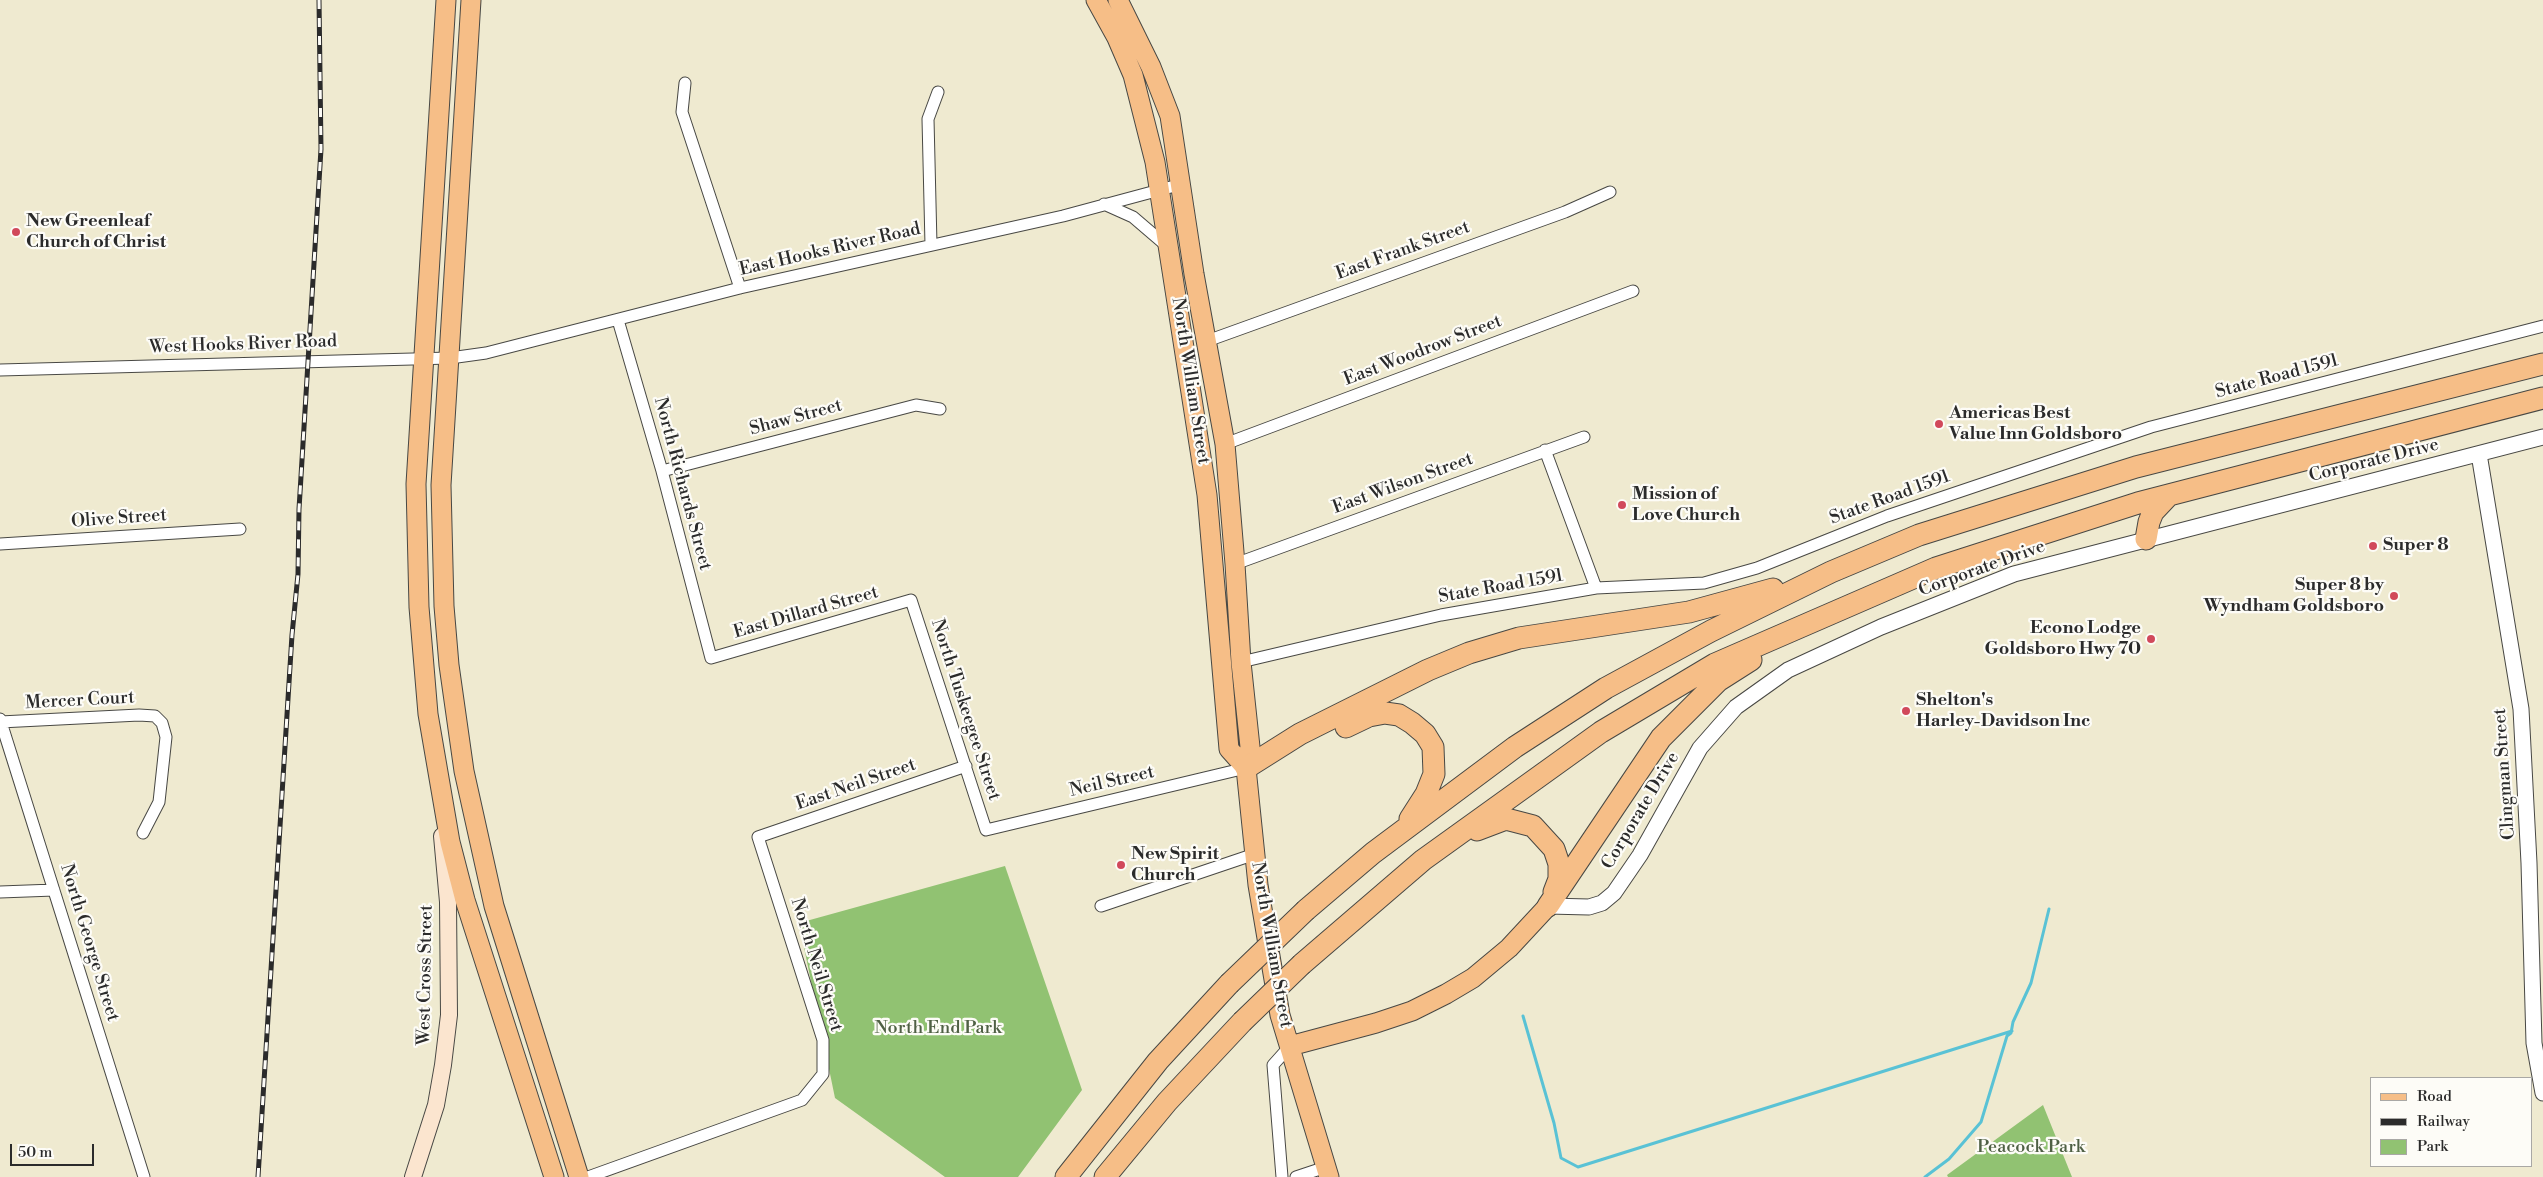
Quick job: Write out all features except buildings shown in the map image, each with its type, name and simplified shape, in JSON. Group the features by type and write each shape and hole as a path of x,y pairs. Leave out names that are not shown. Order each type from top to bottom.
{"highway":[{"path":"1373,853 1516,747 1606,688 1711,631 1831,572 1919,535 2136,467 2543,364"},
{"path":"1105,1177 1166,1102 1242,1022 1302,964 1423,860 1601,732 1715,664 1936,568 2169,495 2543,398"},
{"path":"2146,539 2153,512 2169,495"},
{"path":"2106,514 2120,515 2134,522 2143,530 2146,539"},
{"path":"1246,768 1300,734 1428,670 1469,653 1519,638 1689,612 1831,572"},
{"path":"1548,906 1661,738 1718,681 1827,614"},
{"path":"1066,1177 1158,1062 1229,984 1306,910 1410,819 1426,794 1434,774 1433,747 1425,734 1412,723 1399,715 1385,713 1370,716 1308,746 1246,768"},
{"path":"1423,860 1491,824 1506,819 1533,826 1554,849 1559,864 1559,879 1548,906"}],"main road":[{"path":"446,0 416,484 419,607 428,714 450,842 465,900 554,1177 581,1174 494,906 464,770 449,665 444,606 441,485 471,0"},
{"name":"North William Street","path":"1096,0 1117,38 1133,75 1160,190 1207,495 1230,749 1246,768"},
{"name":"North William Street","path":"1118,0 1153,74 1170,116 1182,184 1194,274 1225,444 1236,564 1240,662 1250,746 1246,768 1255,854 1280,1015 1327,1172"},
{"path":"419,607 444,606"},
{"name":"West Cross Street","path":"412,1177 436,1105 444,1065 448,1015 448,902 437,769"},
{"path":"1290,1046 1376,1023 1412,1011 1446,994 1473,978 1509,948 1548,906"}],"street":[{"path":"685,83 682,112 740,288"},
{"path":"931,245 928,120 938,92"},
{"name":"East Hooks River Road","path":"486,353 740,288 1063,216 1182,184"},
{"name":"East Frank Street","path":"1207,340 1565,212 1610,192"},
{"path":"1104,204 1133,217 1169,247"},
{"name":"East Woodrow Street","path":"1225,444 1633,290"},
{"name":"North Richards Street","path":"618,320 662,471 711,658"},
{"name":"State Road 1591","path":"1240,662 1441,615 1596,588 1704,583 1757,568 1887,516 2151,427 2543,326"},
{"name":"West Hooks River Road","path":"0,370 450,358 486,353"},
{"name":"Shaw Street","path":"662,471 916,405 940,409"},
{"name":"East Wilson Street","path":"1236,564 1584,437"},
{"name":"Corporate Drive","path":"1548,906 1588,907 1602,904 1614,893 1640,855 1700,748 1718,725 1736,707 1788,670 1881,627 2014,574 2543,437"},
{"path":"1545,450 1596,588"},
{"name":"Clingman Street","path":"2480,454 2521,710 2529,859 2534,1043 2543,1093"},
{"name":"Olive Street","path":"0,544 240,528"},
{"name":"East Dillard Street","path":"711,658 911,600"},
{"name":"North Tuskeegee Street","path":"911,600 986,830"},
{"name":"Mercer Court","path":"0,721 139,714 154,716 162,722 166,737 159,802 143,833"},
{"name":"North George Street","path":"0,721 144,1177"},
{"name":"East Neil Street","path":"758,837 966,766"},
{"name":"Neil Street","path":"986,830 1246,768"},
{"name":"North Neil Street","path":"581,1174 618,1166 802,1100 823,1074 823,1040 758,837"},
{"path":"1101,906 1255,854"},
{"path":"0,892 54,890"},
{"path":"1282,1177 1273,1065 1290,1046"},
{"path":"1296,1177 1327,1172"}],"green space":[{"name":"North End Park","path":"1005,866 1082,1090 1018,1177 945,1177 835,1098 799,923"},
{"name":"Peacock Park","path":"2043,1105 2072,1177 1948,1177 1947,1175"}],"waterway":[{"path":"1925,1177 1949,1159 1981,1122 2007,1036 2011,1033 2013,1022 2031,983 2049,909"},
{"path":"1523,1016 1554,1123 1561,1158 1578,1167 2012,1031"}],"railway":[{"path":"258,1177 292,635 298,574 299,509 321,149 319,0"}],"place":[{"name":"New Greenleaf Church of Christ","path":"16,232"},
{"name":"Americas Best Value Inn Goldsboro","path":"1939,424"},
{"name":"Mission of Love Church","path":"1622,505"},
{"name":"Super 8","path":"2373,546"},
{"name":"Super 8 by Wyndham Goldsboro","path":"2394,596"},
{"name":"Econo Lodge Goldsboro Hwy 70","path":"2151,639"},
{"name":"Shelton's Harley-Davidson Inc","path":"1906,711"},
{"name":"New Spirit Church","path":"1121,865"}]}
